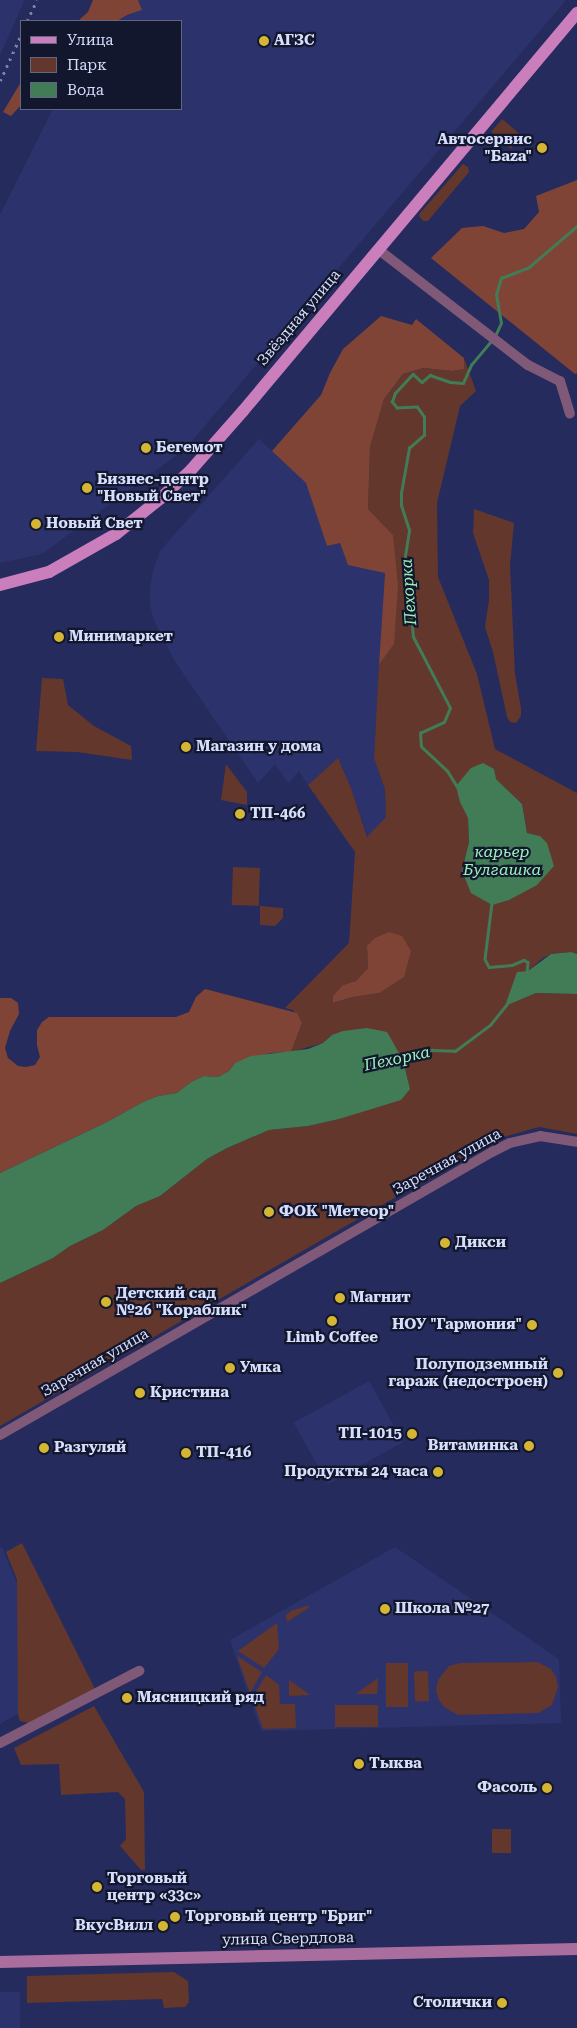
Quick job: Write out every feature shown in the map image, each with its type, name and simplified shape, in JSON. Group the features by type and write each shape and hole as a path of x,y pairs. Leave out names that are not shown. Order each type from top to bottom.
{"main road":[{"name":"Звёздная улица","path":"0,585 49,572 116,534 161,498 191,470 379,250 577,13"},
{"name":"улица Свердлова","path":"0,1962 577,1949"}],"street":[{"path":"379,250 528,365 560,381 570,413"},
{"name":"Заречная улица","path":"0,1435 492,1152 510,1143 540,1136 577,1142"},
{"path":"0,1743 139,1671"}],"shaded area":[{"path":"0,0 25,0 0,55"},
{"path":"93,0 138,0 142,10 119,20 79,20 88,12"},
{"path":"138,0 566,0 185,449 42,554 0,563 0,215 52,110 182,110 182,20 119,20 142,10"},
{"path":"20,84 20,106 11,116 3,112"},
{"path":"577,180 577,373 575,374 431,258 462,228 483,226 504,233 524,229 539,212 536,196"},
{"path":"381,316 412,325 416,319 464,358 464,369 453,371 423,368 403,374 384,399 370,447 368,509 393,535 398,586 394,644 379,665 385,573 348,565 340,543 327,546 306,483 272,451 321,395 343,349"},
{"path":"259,439 306,483 327,546 340,543 348,564 385,573 374,758 385,790 386,817 368,838 351,788 338,758 308,785 299,771 288,783 275,764 258,783 174,660 153,618 150,604 150,589 153,570 160,551"},
{"path":"389,932 402,936 411,951 404,977 379,993 353,997 333,1003 333,996 343,985 356,981 368,968 367,946 375,938"},
{"path":"205,989 297,1013 302,1023 291,1052 271,1053 235,1063 229,1071 218,1077 204,1076 191,1082 177,1093 158,1096 143,1102 107,1122 0,1173 0,998 11,998 18,1003 19,1014 10,1031 5,1048 8,1058 18,1066 26,1067 35,1065 40,1057 37,1045 37,1030 42,1022 49,1017 176,1017 189,1012 196,997"},
{"path":"369,1381 403,1442 328,1484 294,1423"},
{"path":"2,1547 20,1591 21,1712 0,1724 0,1548"},
{"name":"Школа №27","path":"395,1547 559,1659 561,1723 261,1731 230,1640"},
{"path":"0,1992 20,1992 20,2028 0,2028"}],"green space":[{"path":"502,119 522,136 511,149 491,132"},
{"path":"463,164 468,167 469,172 428,221 423,221 419,216 420,213"},
{"path":"464,358 476,391 460,406 437,503 438,577 477,674 495,749 577,793 577,954 571,952 551,954 543,958 528,971 505,1005 536,993 577,994 577,1134 539,1127 507,1136 472,1153 0,1426 0,1283 53,1258 70,1246 103,1230 136,1206 160,1196 207,1159 227,1148 269,1130 308,1126 339,1119 410,1089 403,1060 332,1035 323,1043 291,1052 302,1023 293,1010 285,1008 349,943 355,852 308,785 338,758 351,788 367,837 386,817 385,790 374,758 379,665 394,644 393,535 368,509 370,447 384,399 403,374 423,368 453,371 464,369","holes":["496,779 522,804 527,833 540,836 492,905 485,901 462,871 469,842 468,818","367,946 379,993 353,997 334,1003 343,985 356,981 368,968"]},
{"path":"474,509 514,523 510,565 515,674 521,708 521,716 516,723 510,722 507,717 493,652 485,627 489,600 489,580 473,533"},
{"path":"42,678 63,679 68,705 94,726 131,746 132,760 77,752 36,751"},
{"path":"226,764 247,792 247,805 221,800"},
{"path":"233,867 260,868 259,906 232,905"},
{"path":"260,906 283,908 283,918 275,926 260,925"},
{"path":"22,1543 95,1689 29,1723 20,1721 18,1715 17,1580 6,1552"},
{"path":"306,1606 310,1607 287,1622 286,1615 291,1611"},
{"path":"277,1623 279,1649 264,1668 238,1651"},
{"path":"237,1656 262,1672 250,1693"},
{"path":"537,1662 551,1669 556,1677 558,1687 552,1705 538,1713 458,1715 444,1707 439,1700 436,1691 438,1680 449,1666 461,1663"},
{"path":"386,1663 408,1663 408,1707 386,1707"},
{"path":"414,1671 428,1671 429,1701 415,1701"},
{"path":"266,1675 279,1685 280,1704 295,1704 296,1728 263,1729 252,1698"},
{"path":"378,1678 377,1694 357,1694 357,1693"},
{"path":"289,1680 309,1694 309,1695 289,1696"},
{"path":"335,1705 378,1705 378,1727 335,1727"},
{"path":"94,1706 144,1792 145,1870 141,1870 120,1846 126,1839 125,1799 118,1792 61,1795 59,1764 21,1765 14,1748"},
{"path":"492,1829 511,1829 511,1853 492,1853"},
{"path":"174,1972 188,1981 189,2002 185,2007 164,2008 162,1999 27,2003 27,1976"}],"water":[{"name":"карьер Булгашка","path":"483,763 494,769 496,779 522,804 527,833 540,836 547,843 554,866 537,885 509,900 492,905 471,893 462,871 469,842 468,818 460,802 456,786 471,768"},
{"path":"571,952 577,954 577,994 536,993 505,1006 517,972 528,971 551,954"},
{"path":"367,1028 387,1032 403,1060 410,1089 401,1100 339,1119 308,1126 269,1130 227,1148 207,1159 160,1196 136,1206 103,1230 70,1246 53,1258 0,1283 0,1173 107,1122 143,1102 158,1096 177,1093 191,1082 204,1076 218,1077 229,1071 235,1063 251,1056 308,1049 323,1043 332,1035 343,1031"}],"waterway":[{"name":"Пехорка","path":"495,336 501,323 496,295 501,278 529,267 577,226"},
{"name":"Пехорка","path":"457,787 447,771 421,747 420,733 444,722 450,708 413,637 405,556 409,530 401,506 401,493 409,448 424,435 424,417 417,407 397,408 392,402 395,393 413,374 422,382 430,375 450,382 463,383 471,365 492,340"},
{"name":"Пехорка","path":"492,903 485,959 489,967 512,965 524,960 528,962 527,974"},
{"name":"Пехорка","path":"403,1060 432,1050 455,1051 490,1025 506,1005"}],"railway":[{"path":"27,20 37,0"},
{"path":"0,81 20,37"}],"place":[{"name":"АГЗС","path":"264,41"},
{"name":"Автосервис \"Баzа\"","path":"542,148"},
{"name":"Бегемот","path":"146,448"},
{"name":"Бизнес-центр \"Новый Свет\"","path":"87,488"},
{"name":"Новый Свет","path":"36,524"},
{"name":"Минимаркет","path":"59,637"},
{"name":"Магазин у дома","path":"186,747"},
{"name":"ТП-466","path":"240,814"},
{"name":"ФОК \"Метеор\"","path":"269,1212"},
{"name":"Дикси","path":"445,1243"},
{"name":"Магнит","path":"340,1298"},
{"name":"Детский сад №26 \"Кораблик\"","path":"106,1302"},
{"name":"Limb Coffee","path":"332,1321"},
{"name":"НОУ \"Гармония\"","path":"532,1325"},
{"name":"Умка","path":"230,1368"},
{"name":"Полуподземный гараж (недостроен)","path":"558,1373"},
{"name":"Кристина","path":"140,1393"},
{"name":"ТП-1015","path":"412,1434"},
{"name":"Витаминка","path":"529,1446"},
{"name":"Разгуляй","path":"44,1448"},
{"name":"ТП-416","path":"186,1453"},
{"name":"Продукты 24 часа","path":"438,1472"},
{"name":"Школа №27","path":"385,1609"},
{"name":"Мясницкий ряд","path":"127,1698"},
{"name":"Тыква","path":"359,1764"},
{"name":"Фасоль","path":"547,1788"},
{"name":"Торговый центр «33с»","path":"97,1887"},
{"name":"Торговый центр \"Бриг\"","path":"175,1917"},
{"name":"ВкусВилл","path":"163,1926"},
{"name":"Столички","path":"502,2003"}]}
